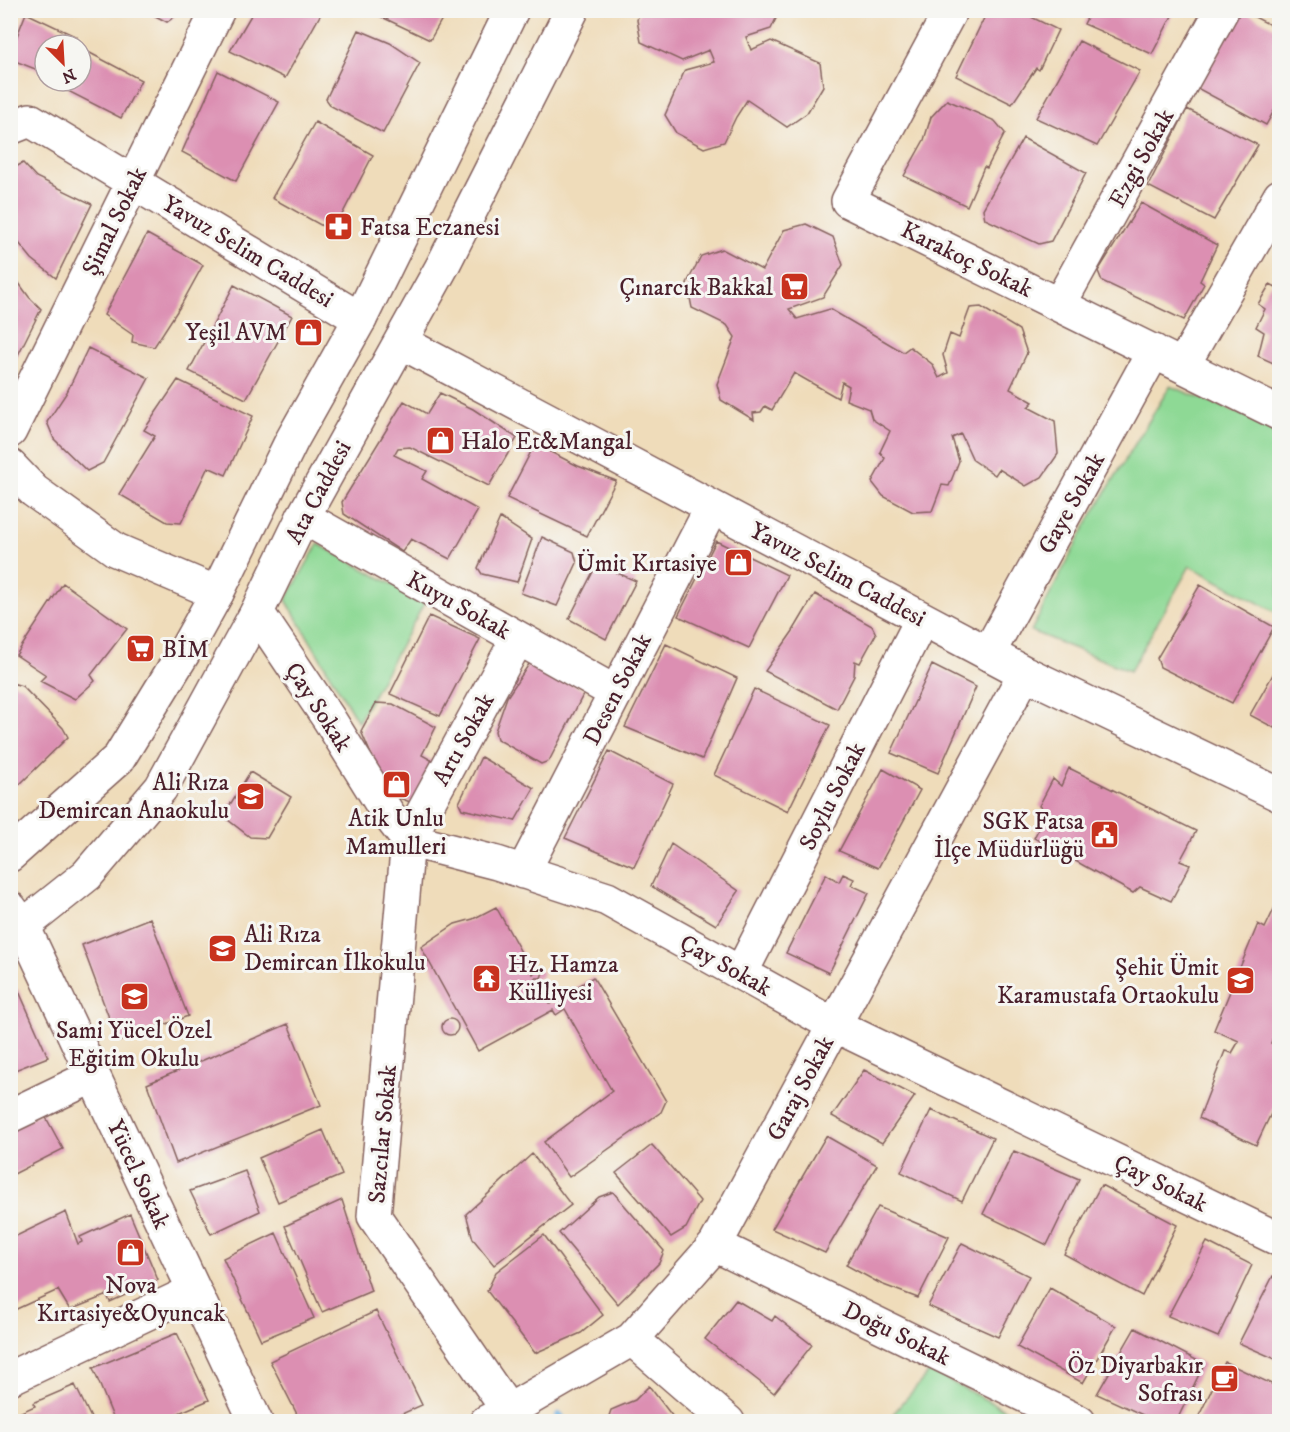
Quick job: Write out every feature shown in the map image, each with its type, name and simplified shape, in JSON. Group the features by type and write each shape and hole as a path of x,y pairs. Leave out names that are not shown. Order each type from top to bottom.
{"street":[{"name":"Şimal Sokak","path":"10,431 218,10"},
{"name":"Ata Caddesi","path":"10,855 119,758 188,647 292,440 360,320 512,10"},
{"name":"Ata Caddesi","path":"14,922 87,875 161,788 257,612 303,517 443,265 572,10"},
{"name":"Ezgi Sokak","path":"1059,305 1222,10"},
{"name":"Karakoç Sokak","path":"938,14 848,201 1280,414"},
{"name":"Yavuz Selim Caddesi","path":"10,128 30,120 360,320 1025,674 1280,795"},
{"name":"Gaye Sokak","path":"988,654 1168,358 1280,196"},
{"path":"10,466 34,491 116,550 257,612"},
{"name":"Desen Sokak","path":"523,872 712,507"},
{"name":"Kuyu Sokak","path":"303,517 615,693"},
{"name":"Çay Sokak","path":"257,612 329,719 388,814 408,840 523,872 607,899 834,1025 1280,1240"},
{"name":"Soylu Sokak","path":"741,974 922,619"},
{"name":"Artı Sokak","path":"408,840 518,638"},
{"name":"Garaj Sokak","path":"503,1418 632,1339 715,1245 1025,674"},
{"name":"Sazcılar Sokak","path":"408,840 374,1216 503,1418"},
{"name":"Yücel Sokak","path":"14,922 93,1076 256,1422"},
{"path":"10,1116 93,1076"},
{"name":"Doğu Sokak","path":"715,1245 1078,1422"},
{"path":"10,1378 194,1291"},
{"path":"632,1339 728,1422"}],"green space":[{"path":"1170,386 1271,426 1279,457 1279,614 1190,566 1130,671 1031,631 1086,525"},
{"path":"318,544 425,602 358,722 286,600"},
{"path":"930,1371 1027,1421 887,1421"}],"building":[{"path":"144,10 177,10 174,17 167,22"},
{"path":"254,10 323,10 285,78 230,51"},
{"path":"367,10 447,10 430,40"},
{"path":"640,10 780,10 771,29 746,37 751,50 771,41 820,63 823,86 807,113 787,127 747,100 724,142 704,148 676,133 665,115 685,70 714,62 709,50 682,61 641,42 637,20"},
{"path":"988,10 1017,10 1058,30 1039,70 1036,68 1012,104 956,76"},
{"path":"1091,10 1175,10 1152,54 1084,24"},
{"path":"1241,10 1280,30 1280,100 1266,125 1197,88"},
{"path":"26,13 68,33 33,33 33,68 10,59"},
{"path":"359,30 390,43 420,63 383,133 331,106 326,99"},
{"path":"1079,41 1140,71 1097,146 1036,118"},
{"path":"93,55 141,80 121,118 72,93 93,93"},
{"path":"218,71 279,102 236,181 182,152"},
{"path":"947,100 995,121 1005,133 987,168 984,167 967,206 904,176 924,140 931,117"},
{"path":"1187,109 1258,145 1214,220 1148,186"},
{"path":"315,122 373,155 333,232 272,198"},
{"path":"1023,138 1086,173 1051,241 1039,244 985,219 983,209"},
{"path":"23,163 36,177 92,204 56,278 32,259 10,232 10,170"},
{"path":"1141,203 1217,245 1200,281 1204,284 1184,320 1102,281 1098,271"},
{"path":"806,224 833,237 843,265 823,297 789,309 797,319 830,309 903,352 910,347 932,364 939,378 948,373 943,355 950,334 959,338 970,308 981,307 1019,330 1027,353 1010,389 1033,402 1028,407 1055,421 1058,454 1042,477 1026,486 999,469 995,475 973,460 961,434 952,438 959,461 949,486 942,485 932,511 913,512 883,496 872,482 885,458 880,452 890,431 872,419 869,409 846,400 849,386 842,382 838,398 794,373 772,410 765,406 761,412 753,413 754,420 721,400 717,384 735,337 727,325 692,308 687,283 701,256 722,249 762,270 784,230"},
{"path":"147,234 203,265 154,347 132,342 133,335 104,315"},
{"path":"13,275 41,309 10,371 10,276"},
{"path":"1270,284 1280,289 1280,366 1258,356 1264,332 1256,327 1265,309 1258,304"},
{"path":"234,285 292,316 246,399 189,371"},
{"path":"88,348 149,378 103,463 87,471 54,439 47,422 67,392"},
{"path":"178,380 253,416 226,475 208,467 181,523 167,522 119,494 155,436 144,430"},
{"path":"440,393 473,409 517,438 489,486 410,447 398,448 394,455 427,471 422,479 478,510 450,559 411,539 402,552 344,514 342,502 404,401 427,414"},
{"path":"535,444 578,466 616,481 587,536 507,498"},
{"path":"500,518 532,539 517,582 482,574 478,568"},
{"path":"542,537 574,552 577,563 557,606 521,593"},
{"path":"716,541 787,575 749,648 678,616"},
{"path":"597,564 636,581 606,639 569,619"},
{"path":"63,583 127,629 91,675 95,681 75,699 40,681 46,675 16,655"},
{"path":"1200,585 1274,627 1232,703 1160,667 1157,658"},
{"path":"815,594 872,626 876,634 860,663 855,661 854,676 837,709 765,671"},
{"path":"429,616 480,639 440,716 390,694"},
{"path":"666,644 737,678 702,759 625,727"},
{"path":"531,661 585,691 549,761 541,764 497,739 495,731 507,697"},
{"path":"1280,662 1280,731 1250,715"},
{"path":"932,665 976,687 938,773 891,753"},
{"path":"12,683 22,686 63,728 68,737 20,784 10,784"},
{"path":"754,689 830,725 788,811 714,775"},
{"path":"376,703 393,704 436,727 422,755 433,761 413,803 388,794 361,731"},
{"path":"609,751 673,784 634,867 565,838"},
{"path":"481,757 534,788 515,821 462,809 459,803"},
{"path":"1069,768 1196,831 1180,861 1190,865 1171,901 1140,887 1133,893 1034,838 1047,812 1039,806 1053,779 1061,786"},
{"path":"883,769 920,790 878,868 839,851"},
{"path":"250,772 291,797 267,838 250,837 223,816"},
{"path":"671,844 739,891 716,925 651,886"},
{"path":"826,874 839,882 843,874 854,879 851,885 869,893 829,973 786,953"},
{"path":"1277,903 1280,904 1280,1031 1276,1030 1271,1043 1280,1047 1280,1095 1256,1145 1199,1118 1225,1051 1232,1053 1239,1041 1214,1030 1258,924 1265,928"},
{"path":"496,907 533,974 537,969 543,972 541,978 535,978 550,1004 593,977 666,1101 661,1112 569,1177 544,1142 612,1091 565,1009 556,1015 553,1010 478,1051 421,947 455,924 473,919"},
{"path":"150,918 188,1016 118,1042 82,945"},
{"path":"18,989 48,1057 10,1072 10,992"},
{"path":"450,1019 456,1021 458,1027 456,1033 450,1035 444,1033 442,1027 444,1021"},
{"path":"288,1024 321,1105 176,1163 147,1084"},
{"path":"864,1070 915,1096 882,1143 832,1116"},
{"path":"931,1110 993,1138 962,1201 901,1172"},
{"path":"43,1112 63,1149 10,1176 10,1127"},
{"path":"323,1130 342,1175 278,1202 259,1158"},
{"path":"826,1136 877,1165 825,1253 772,1229"},
{"path":"652,1145 700,1201 686,1228 671,1237 616,1173"},
{"path":"1014,1151 1079,1179 1047,1245 983,1214"},
{"path":"532,1154 571,1205 494,1265 473,1239 466,1214"},
{"path":"245,1171 260,1211 211,1234 190,1191"},
{"path":"1101,1185 1177,1225 1142,1296 1064,1254"},
{"path":"613,1192 664,1251 659,1263 618,1304 559,1233 599,1197"},
{"path":"342,1200 371,1291 322,1312 285,1226"},
{"path":"878,1207 949,1237 918,1298 881,1284 846,1265"},
{"path":"66,1212 78,1244 82,1242 80,1237 130,1214 158,1280 110,1302 107,1295 70,1310 58,1290 10,1312 10,1239"},
{"path":"276,1233 314,1318 261,1340 223,1258"},
{"path":"544,1235 603,1315 581,1333 535,1353 487,1291 496,1272"},
{"path":"1207,1242 1252,1265 1218,1337 1168,1316"},
{"path":"962,1243 1029,1276 998,1337 928,1306"},
{"path":"1273,1276 1280,1279 1280,1361 1239,1343"},
{"path":"1050,1288 1116,1326 1083,1383 1017,1347"},
{"path":"736,1300 772,1321 775,1316 812,1345 774,1393 705,1339"},
{"path":"376,1311 422,1405 384,1422 301,1422 270,1361"},
{"path":"1135,1328 1204,1364 1176,1422 1158,1422 1097,1394"},
{"path":"177,1333 209,1400 158,1422 115,1422 93,1368"},
{"path":"1225,1362 1280,1388 1280,1411 1274,1422 1196,1422"},
{"path":"75,1385 93,1422 10,1422 10,1417 35,1406 33,1403"},
{"path":"649,1386 673,1417 668,1422 607,1422 611,1410 635,1400"}],"waterway":[{"path":"559,1416 564,1422"}],"place":[{"name":"Fatsa Eczanesi","path":"339,227"},
{"name":"Çınarcık Bakkal","path":"794,287"},
{"name":"Yeşil AVM","path":"308,332"},
{"name":"Halo Et&Mangal","path":"440,441"},
{"name":"Ümit Kırtasiye","path":"738,563"},
{"name":"BİM","path":"141,649"},
{"name":"Atik Unlu Mamulleri","path":"396,785"},
{"name":"Ali Rıza Demircan Anaokulu","path":"250,796"},
{"name":"SGK Fatsa İlçe Müdürlüğü","path":"1105,835"},
{"name":"Ali Rıza Demircan İlkokulu","path":"223,948"},
{"name":"Hz. Hamza Külliyesi","path":"487,978"},
{"name":"Şehit Ümit Karamustafa Ortaokulu","path":"1240,981"},
{"name":"Sami Yücel Özel Eğitim Okulu","path":"134,997"},
{"name":"Nova Kırtasiye&Oyuncak","path":"131,1252"},
{"name":"Öz Diyarbakır Sofrası","path":"1224,1379"}]}
